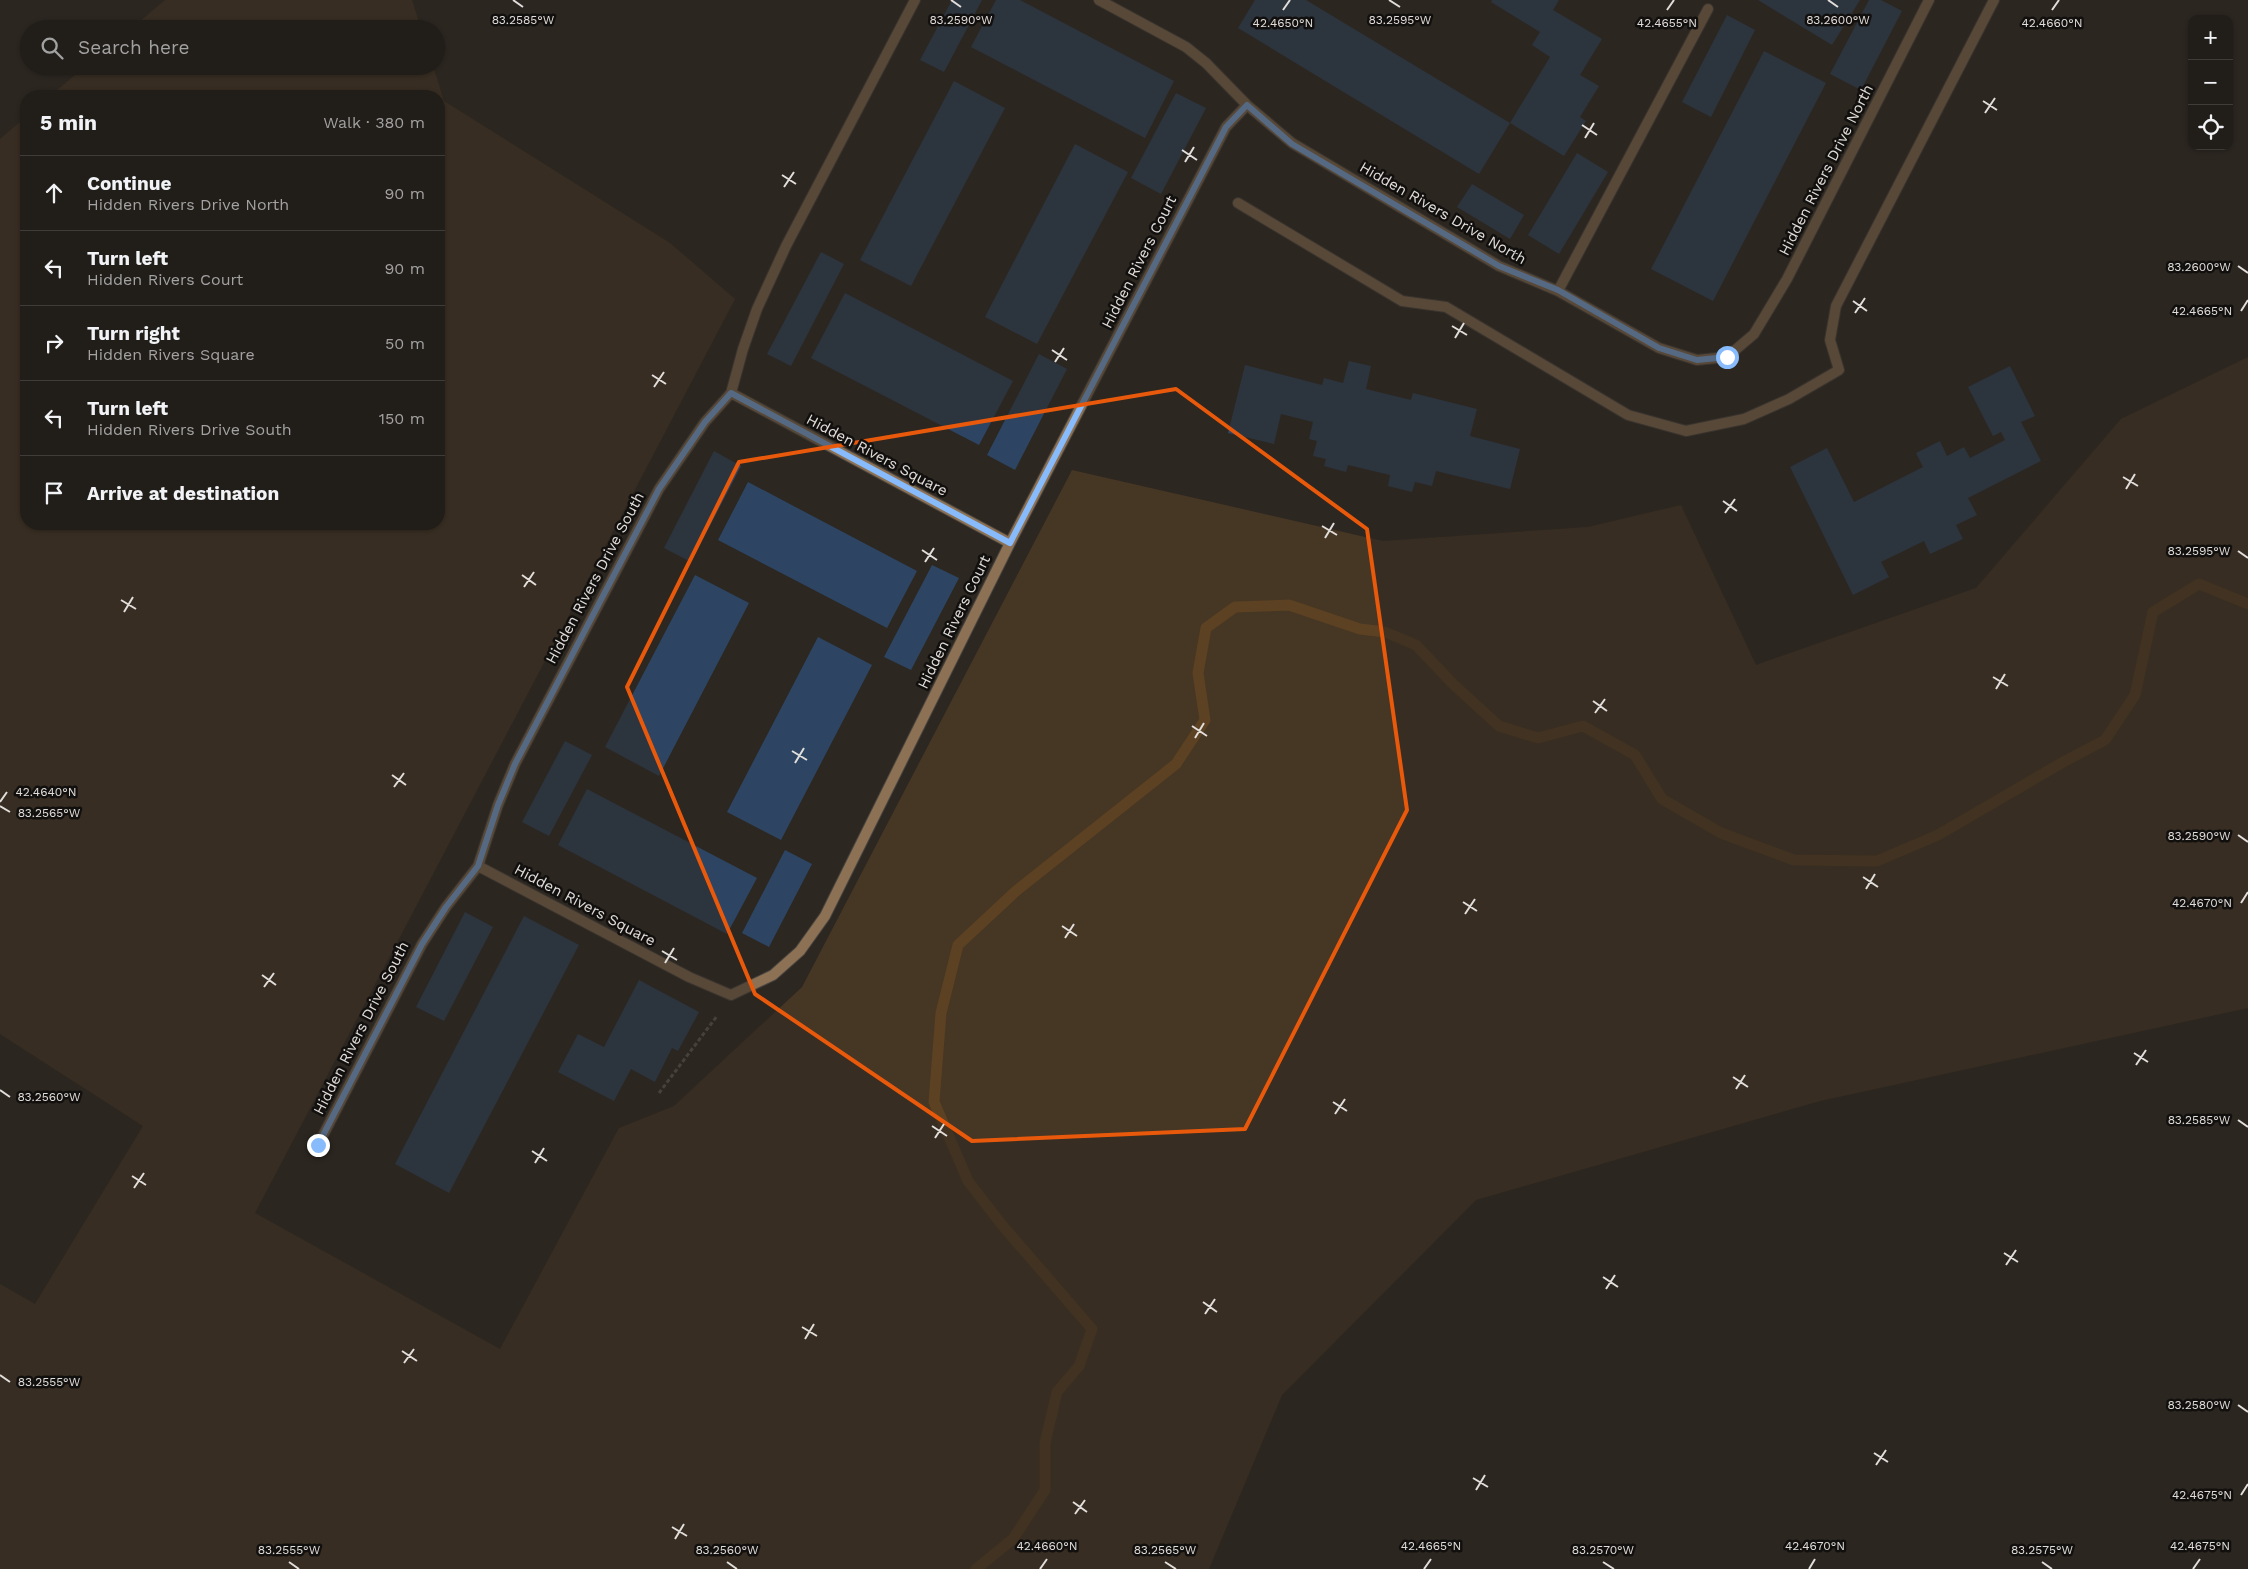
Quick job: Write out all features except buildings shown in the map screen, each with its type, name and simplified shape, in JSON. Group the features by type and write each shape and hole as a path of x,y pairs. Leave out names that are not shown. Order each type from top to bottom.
{"lane":[{"name":"Hidden Rivers Drive South","path":"318,1145 422,944 446,907 478,866 498,805 515,764 659,489 705,422 731,393 742,349 757,309 786,246 915,0"},
{"name":"Hidden Rivers Drive North","path":"1099,0 1113,4 1186,47 1206,63 1247,105 1292,144 1499,266 1558,290 1659,348 1697,360 1727,357 1754,334 1788,279 1929,0"},
{"path":"1238,203 1402,301 1446,307 1628,415 1686,431 1744,419 1789,399 1839,370 1830,340 1836,306 1994,0"},
{"path":"1558,290 1708,10"},
{"name":"Hidden Rivers Court","path":"732,995 773,975 800,951 825,916 1010,543 1226,127 1247,105"},
{"name":"Hidden Rivers Square","path":"731,393 1010,543"},
{"name":"Hidden Rivers Square","path":"478,866 689,977 732,995"}],"path":[{"path":"659,1093 721,1011"}],"highlighted area":[{"path":"1176,389 1367,529 1407,810 1245,1129 972,1141 755,994 627,687 739,462"}],"shaded area":[{"path":"165,0 412,0 418,20 142,20"},
{"path":"75,75 436,75 441,90 57,90"},
{"path":"445,102 670,243 735,299 255,1213 500,1349 619,1128 674,1106 802,987 1072,470 1383,541 1588,527 1681,505 1756,665 1976,588 2121,419 2248,357 2248,1008 1820,1101 1476,1200 1282,1395 1209,1569 0,1569 0,1284 35,1304 143,1126 0,1034 0,139 20,122 20,530 445,530"}],"waterway":[{"path":"976,1569 1013,1539 1045,1490 1045,1443 1057,1392 1079,1366 1092,1329 1002,1225 968,1181 934,1102 941,1013 958,945 1016,891 1176,764 1205,720 1198,673 1206,628 1235,607 1289,605 1360,629 1385,632 1416,645 1453,684 1499,726 1538,738 1583,726 1635,755 1662,799 1721,833 1794,860 1877,861 1938,835 2065,761 2105,740 2135,695 2153,612 2199,584 2248,604"}],"route":[{"path":"318,1145 422,944 446,907 478,866 498,805 515,764 659,489 705,422 731,393 1010,543 1226,127 1247,105 1292,144 1499,266 1558,290 1659,348 1697,360 1727,357"}]}
